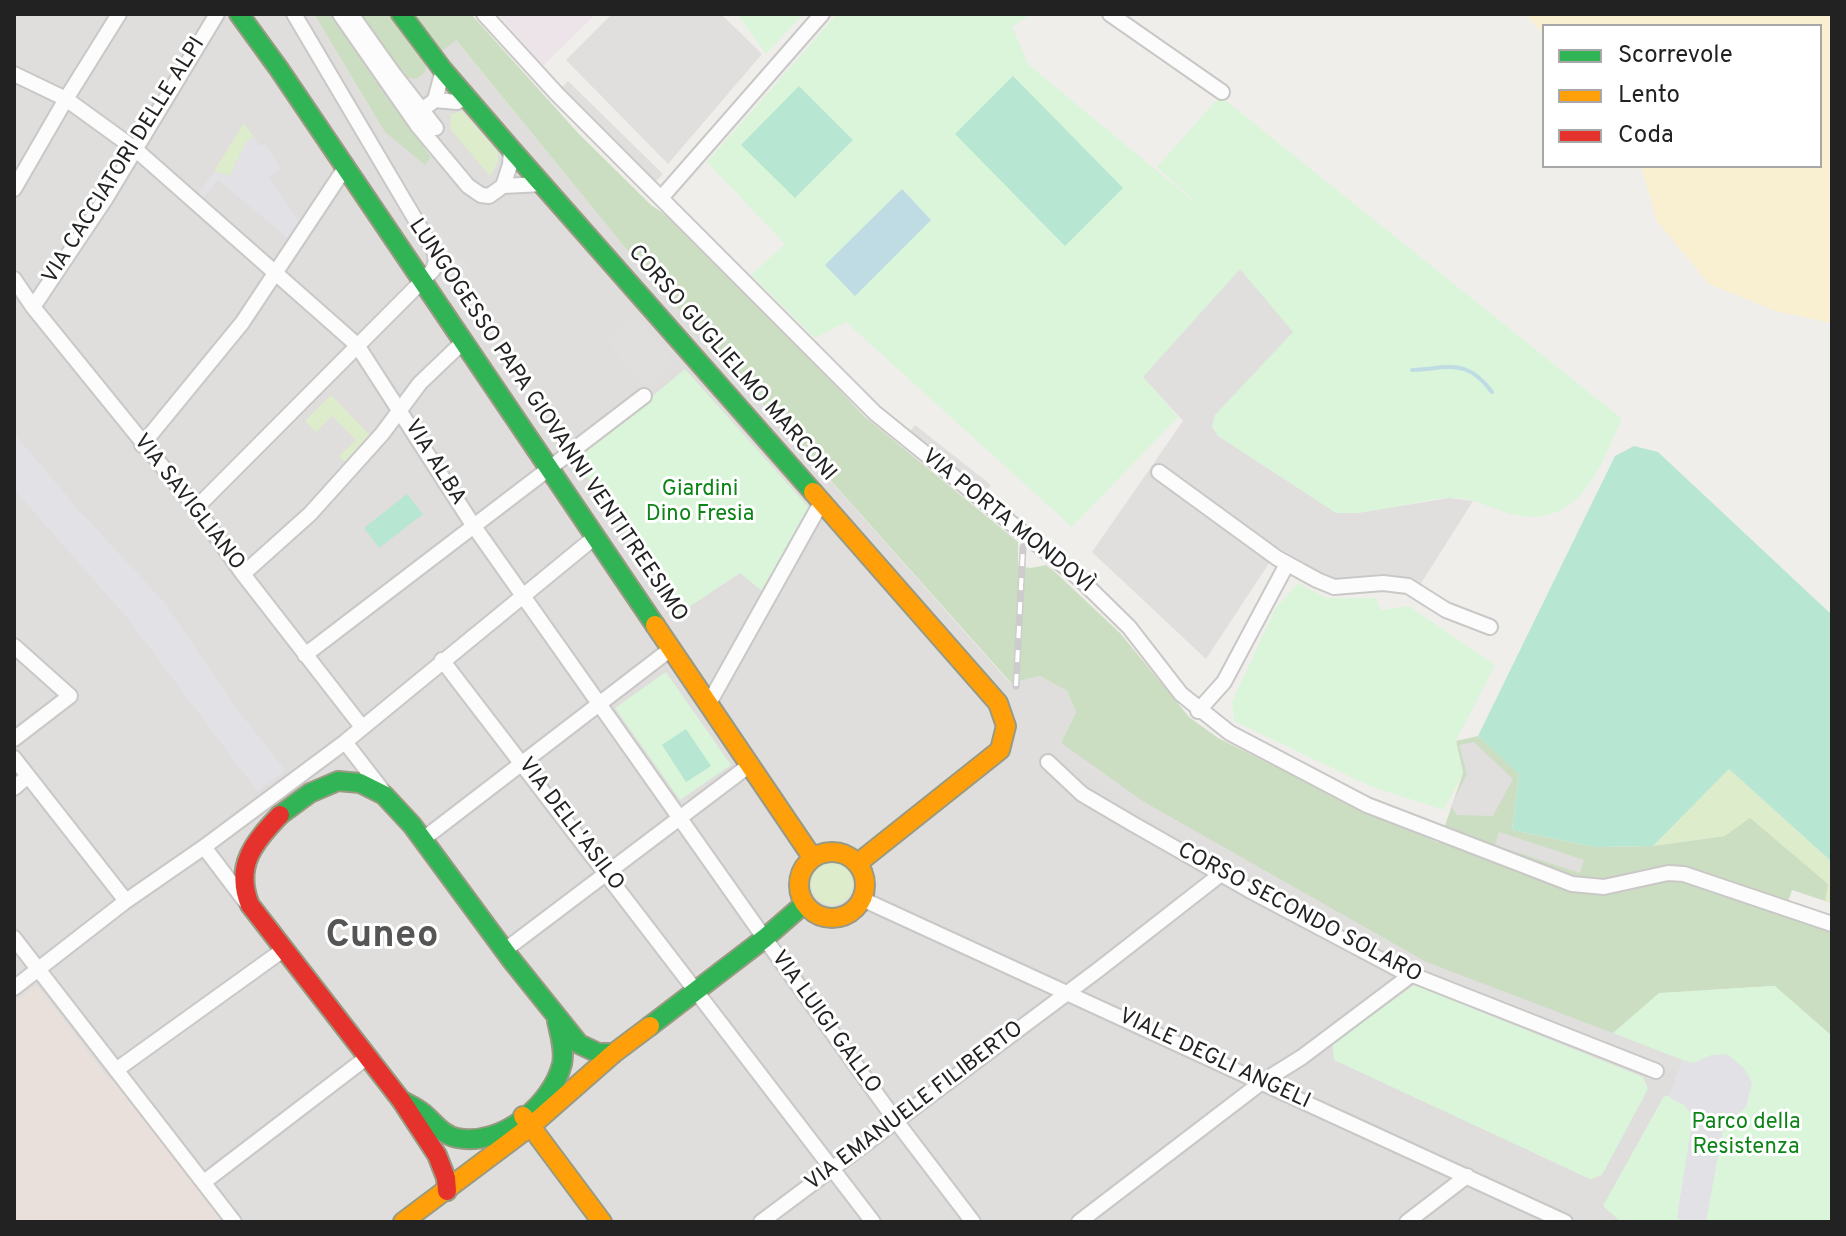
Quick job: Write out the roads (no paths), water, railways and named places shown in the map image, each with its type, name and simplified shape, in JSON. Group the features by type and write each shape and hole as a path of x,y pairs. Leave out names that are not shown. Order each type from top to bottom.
{"street":[{"path":"14,189 119,14"},
{"name":"VIA CACCIATORI DELLE ALPI","path":"33,307 106,198 217,14"},
{"name":"LUNGOGESSO PAPA GIOVANNI VENTITREESIMO","path":"239,14 812,857"},
{"path":"196,508 433,270 436,261 434,251 294,14"},
{"path":"340,14 418,126 468,186 481,195 489,196 503,186 543,184"},
{"path":"351,14 436,128"},
{"name":"CORSO GUGLIELMO MARCONI","path":"401,14 443,70 511,149 998,703 1007,722 1007,737 1000,750 858,863"},
{"name":"VIA PORTA MONDOVÌ","path":"484,14 557,94 875,413 1080,579 1129,627 1181,694 1198,711 1230,733 1367,805 1572,884 1604,887 1668,873 1684,874 1832,924"},
{"path":"661,198 822,14"},
{"path":"1110,14 1222,92"},
{"path":"422,110 435,100 443,70"},
{"name":"VIA ALBA","path":"14,74 66,99 135,149 357,345 473,525 765,938"},
{"path":"435,100 457,102 467,97"},
{"path":"503,186 510,165 511,149"},
{"path":"142,445 242,323 345,168"},
{"name":"VIA SAVIGLIANO","path":"14,279 142,445 196,508 243,574 362,727"},
{"path":"243,574 310,514 373,444 420,383 463,342"},
{"path":"305,655 644,396"},
{"path":"1159,472 1287,564 1334,587 1383,583 1408,586 1453,614 1490,627"},
{"path":"708,705 821,503"},
{"path":"14,988 126,901 345,742 595,537"},
{"path":"1198,711 1224,682 1287,564"},
{"path":"14,646 70,696 14,739"},
{"path":"422,840 672,648"},
{"name":"VIA DELL'ASILO","path":"442,660 873,1222"},
{"path":"345,742 579,1044 598,1053 614,1053"},
{"path":"14,758 126,901"},
{"name":"CORSO SECONDO SOLARO","path":"1048,762 1082,794 1221,874 1411,975 1656,1071"},
{"path":"505,950 751,764"},
{"path":"14,788 28,776"},
{"path":"252,910 243,886 243,870 248,856 267,827 291,808 322,786 351,780 376,790 390,801"},
{"path":"279,792 291,808"},
{"path":"204,847 401,1100 409,1118 443,1163 448,1176 447,1191"},
{"path":"841,852 858,863 865,876 862,899 857,907 840,917 820,916 804,904 798,884 800,874 812,857 821,853 841,852"},
{"name":"VIA EMANUELE FILIBERTO","path":"761,1222 1221,874"},
{"name":"VIALE DEGLI ANGELI","path":"862,899 1565,1222"},
{"path":"403,1222 447,1191 527,1121 765,938 804,904"},
{"path":"14,938 234,1222"},
{"name":"VIA LUIGI GALLO","path":"765,938 896,1121 973,1222"},
{"path":"116,1070 283,950"},
{"path":"1079,1222 1262,1082 1302,1057 1411,975"},
{"path":"401,1100 423,1113 441,1132 459,1139 494,1135 527,1121 550,1092 563,1061 556,1017"},
{"path":"204,1182 366,1058"},
{"path":"527,1121 602,1222"},
{"path":"1407,1222 1467,1176"}],"water":[{"path":"902,189 931,220 855,296 825,265"}],"waterway":[{"path":"1412,370 1447,367 1466,370 1483,381 1492,392"}],"railway":[{"path":"1016,686 1023,547"}],"district":[{"name":"Cuneo","path":"382,938"}],"park label":[{"name":"Giardini Dino Fresia","path":"700,504"},
{"name":"Parco della Resistenza","path":"1746,1136"}]}
